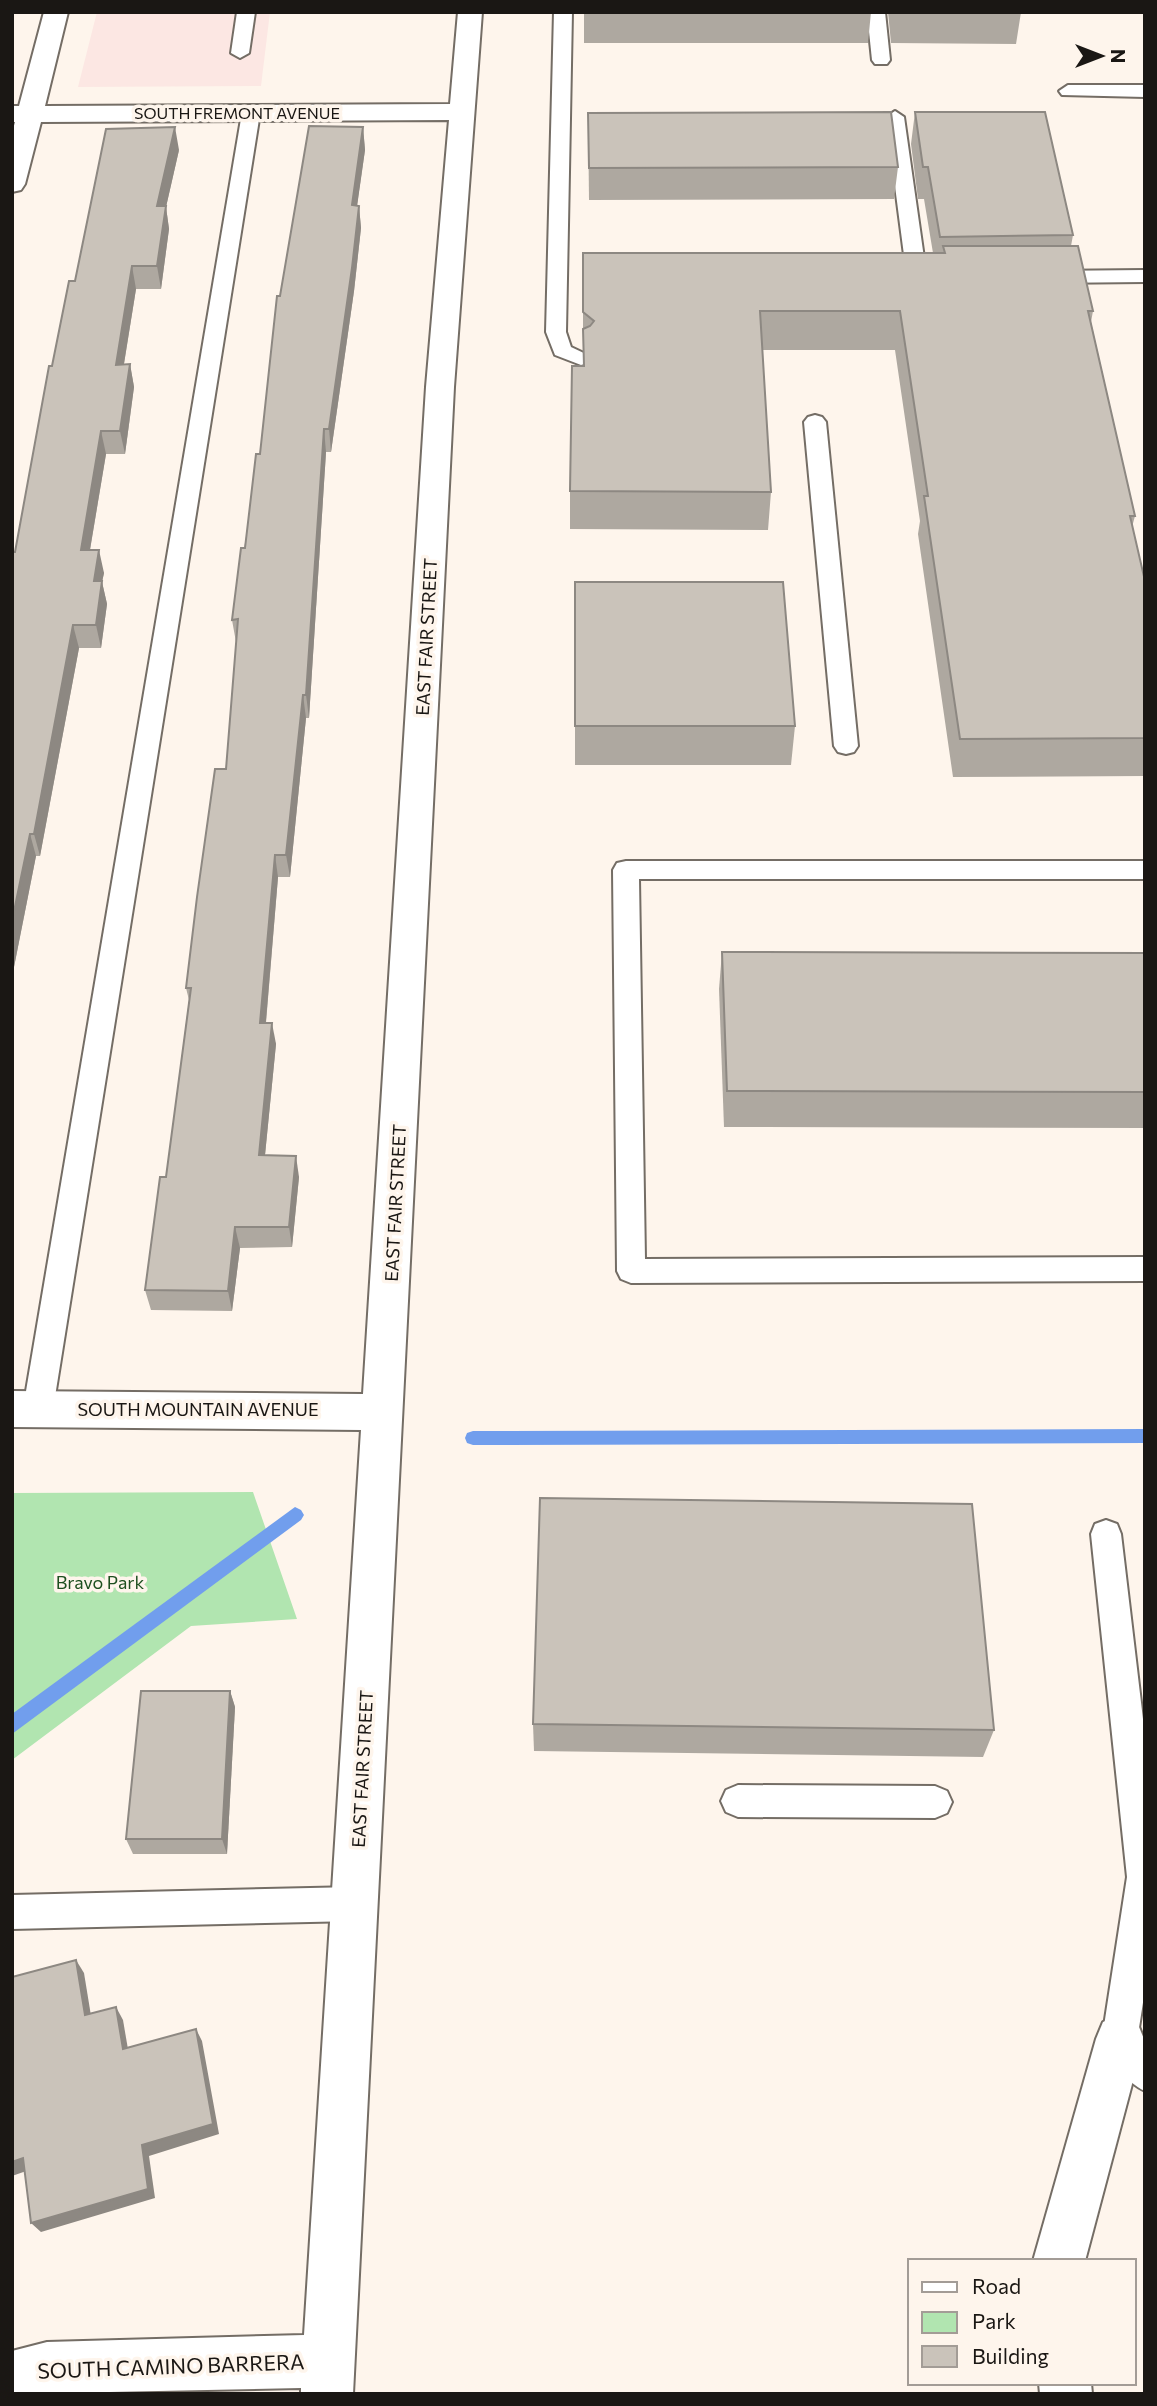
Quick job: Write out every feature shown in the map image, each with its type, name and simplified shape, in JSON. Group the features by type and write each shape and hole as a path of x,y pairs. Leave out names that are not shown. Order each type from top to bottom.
{"street":[{"path":"12,184 21,114 56,12"},
{"name":"EAST FAIR STREET","path":"328,2377 440,387 470,12"},
{"name":"SOUTH FREMONT AVENUE","path":"21,114 463,112"},
{"name":"SOUTH MOUNTAIN AVENUE","path":"25,1409 384,1412"},
{"path":"1060,2259 1136,2048"},
{"name":"SOUTH CAMINO BARRERA","path":"12,2376 47,2368 328,2377"}],"lane":[{"path":"240,53 246,12"},
{"path":"563,12 556,332 562,351 581,359"},
{"path":"876,12 881,60"},
{"path":"1068,91 1145,91"},
{"path":"25,1409 250,113"},
{"path":"895,117 917,278 944,278"},
{"path":"1025,277 1145,276"},
{"path":"816,422 846,746"},
{"path":"1145,870 626,870 631,1270 1145,1269"},
{"path":"1106,1534 1144,1877 1136,2048"},
{"path":"738,1801 935,1802"},
{"path":"12,1912 355,1904"}],"shaded area":[{"path":"97,12 270,12 261,86 78,87"}],"green space":[{"name":"Bravo Park","path":"253,1492 297,1619 191,1626 12,1760 12,1493"}],"building":[{"path":"891,112 898,167 589,168 588,113"},
{"path":"915,112 1045,112 1073,235 940,237 928,167 923,167"},
{"path":"309,126 363,127 352,205 359,206 352,268 329,429 324,429 306,695 303,695 286,855 275,855 260,1023 272,1023 259,1155 296,1156 289,1227 235,1227 228,1291 145,1290 160,1177 166,1177 191,988 186,988 215,769 226,769 238,619 232,620 241,548 245,548 256,454 260,454 277,296 280,296"},
{"path":"175,127 157,206 166,206 157,266 132,266 116,365 130,364 120,431 101,431 81,550 99,550 94,581 102,581 96,625 73,625 34,834 30,834 12,921 12,552 15,552 49,366 52,366 69,281 75,281 106,129"},
{"path":"943,246 1078,246 1093,311 1088,311 1135,516 1130,516 1145,581 1145,738 960,739 900,311 760,311 771,492 570,491 572,366 584,366 583,329 594,321 583,312 583,253 945,253"},
{"path":"575,582 783,582 795,726 575,726"},
{"path":"722,952 1145,953 1145,1092 727,1091"},
{"path":"540,1498 972,1504 994,1730 533,1724"},
{"path":"141,1691 230,1691 222,1839 126,1839"},
{"path":"76,1960 85,2015 116,2007 123,2049 196,2029 213,2124 142,2145 148,2189 31,2223 23,2158 12,2162 12,1977"}],"waterway":[{"path":"473,1438 1145,1436"},
{"path":"12,1725 295,1515"}]}
